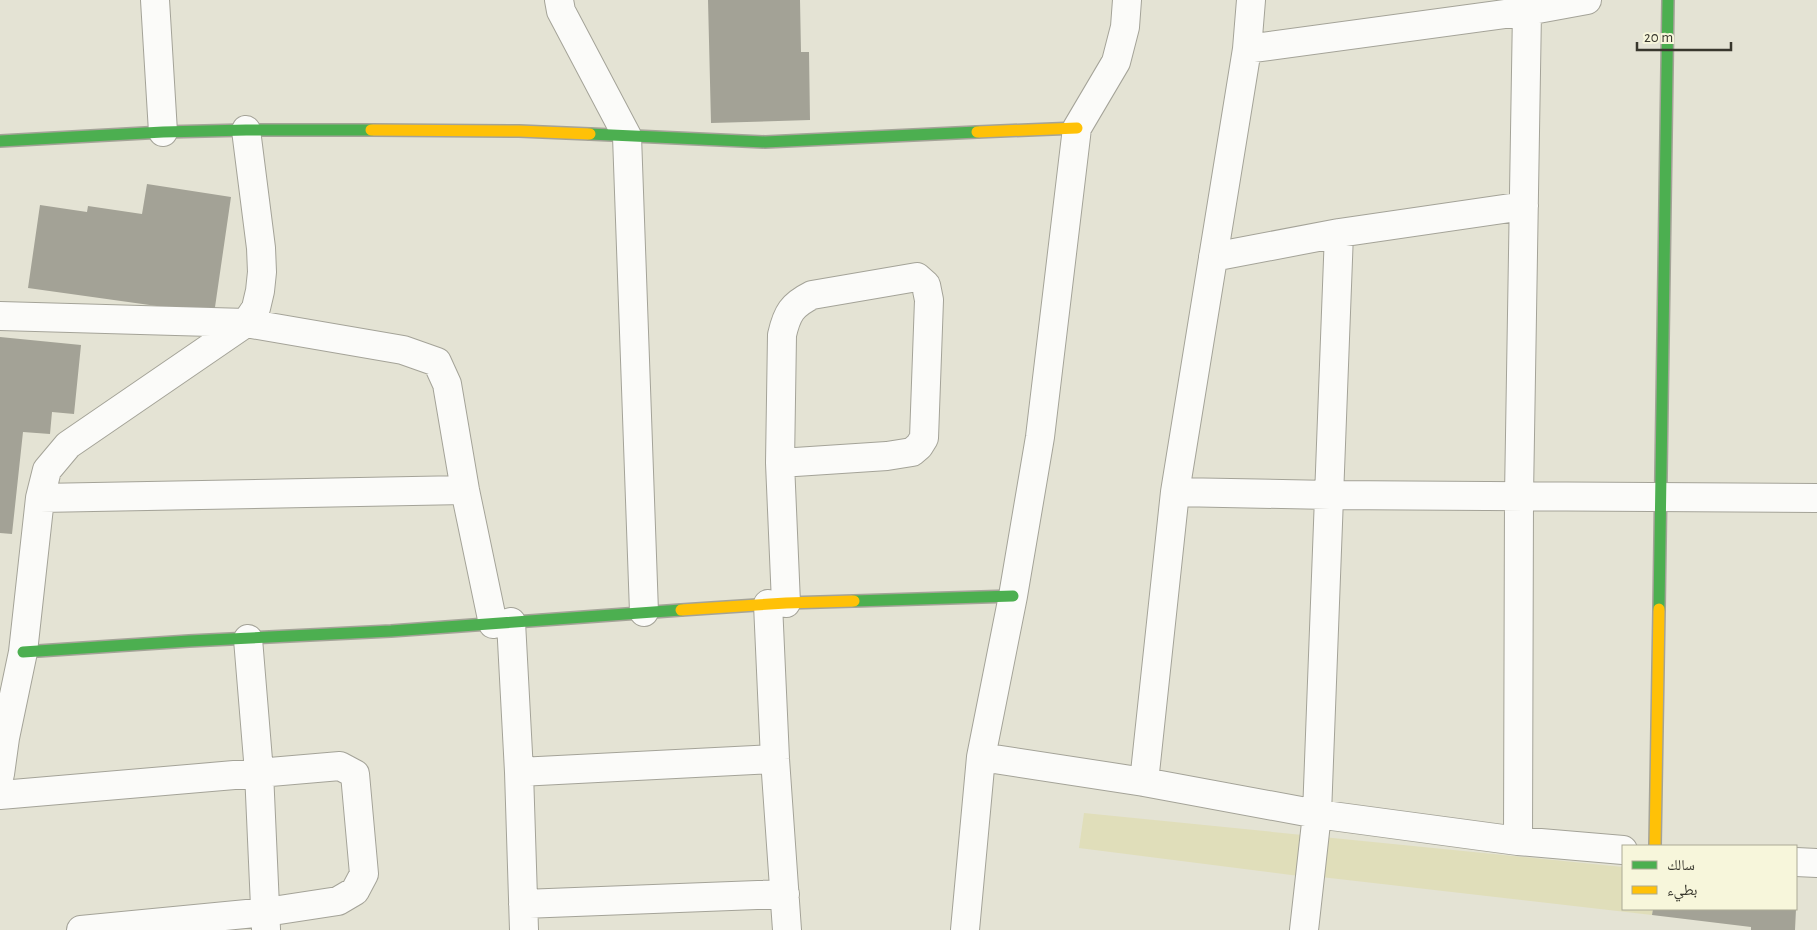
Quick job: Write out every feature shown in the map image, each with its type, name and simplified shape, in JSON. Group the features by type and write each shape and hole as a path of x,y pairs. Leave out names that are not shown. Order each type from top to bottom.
{"street":[{"path":"155,0 163,132"},
{"path":"558,0 561,11 627,136 644,612"},
{"path":"965,930 982,756 1013,596 1040,437 1077,128 1116,62 1125,27 1127,0"},
{"path":"1144,782 1175,492 1247,49 1251,0"},
{"path":"1247,49 1527,11 1586,0"},
{"path":"1655,845 1662,497 1668,0"},
{"path":"1518,841 1519,496 1527,11"},
{"path":"0,141 163,132 246,130 519,131 765,142 1077,128"},
{"path":"0,774 5,738 23,652 40,498 47,470 68,445 246,323 256,308 262,272 261,248 246,130"},
{"path":"1213,257 1339,233 1524,206"},
{"path":"1304,930 1316,814 1339,233"},
{"path":"780,463 887,456 912,452 919,446 924,438 929,300 926,285 916,277 812,295 798,302 790,310 782,335 775,759 787,930"},
{"path":"0,316 246,323 403,350 436,362 447,384 465,490 502,623 519,772 523,917 785,894"},
{"path":"40,498 465,490"},
{"path":"1175,492 1330,495 1817,498"},
{"path":"23,652 502,623 777,603 1013,596"},
{"path":"248,639 259,772 266,921"},
{"path":"982,756 1144,782 1316,814 1518,841 1622,850"},
{"path":"519,772 775,759"},
{"path":"0,795 340,766 355,774 364,874 355,891 338,901 266,921 81,930"},
{"path":"1797,862 1817,863"}],"shaded area":[{"path":"1084,813 1622,867 1622,910 1653,910 1652,915 1299,876 1079,848"}],"building":[{"path":"708,0 800,0 801,52 809,52 810,120 711,123"},
{"path":"147,184 231,197 214,314 28,288 40,205 87,212 88,206 142,214"},
{"path":"0,337 81,345 74,414 52,412 50,434 23,432 12,534 0,533"},
{"path":"1653,910 1796,910 1795,930 1751,930 1751,927 1652,915"}],"traffic: fast":[{"path":"1659,609 1668,0"},
{"path":"0,141 163,132 371,130"},
{"path":"590,134 765,142 977,132"},
{"path":"854,601 1013,596"},
{"path":"23,652 189,641 391,631 681,610"}],"traffic: slow":[{"path":"977,132 1077,128"},
{"path":"371,130 519,131 590,134"},
{"path":"681,610 786,603 854,601"},
{"path":"1655,845 1659,609"}]}
